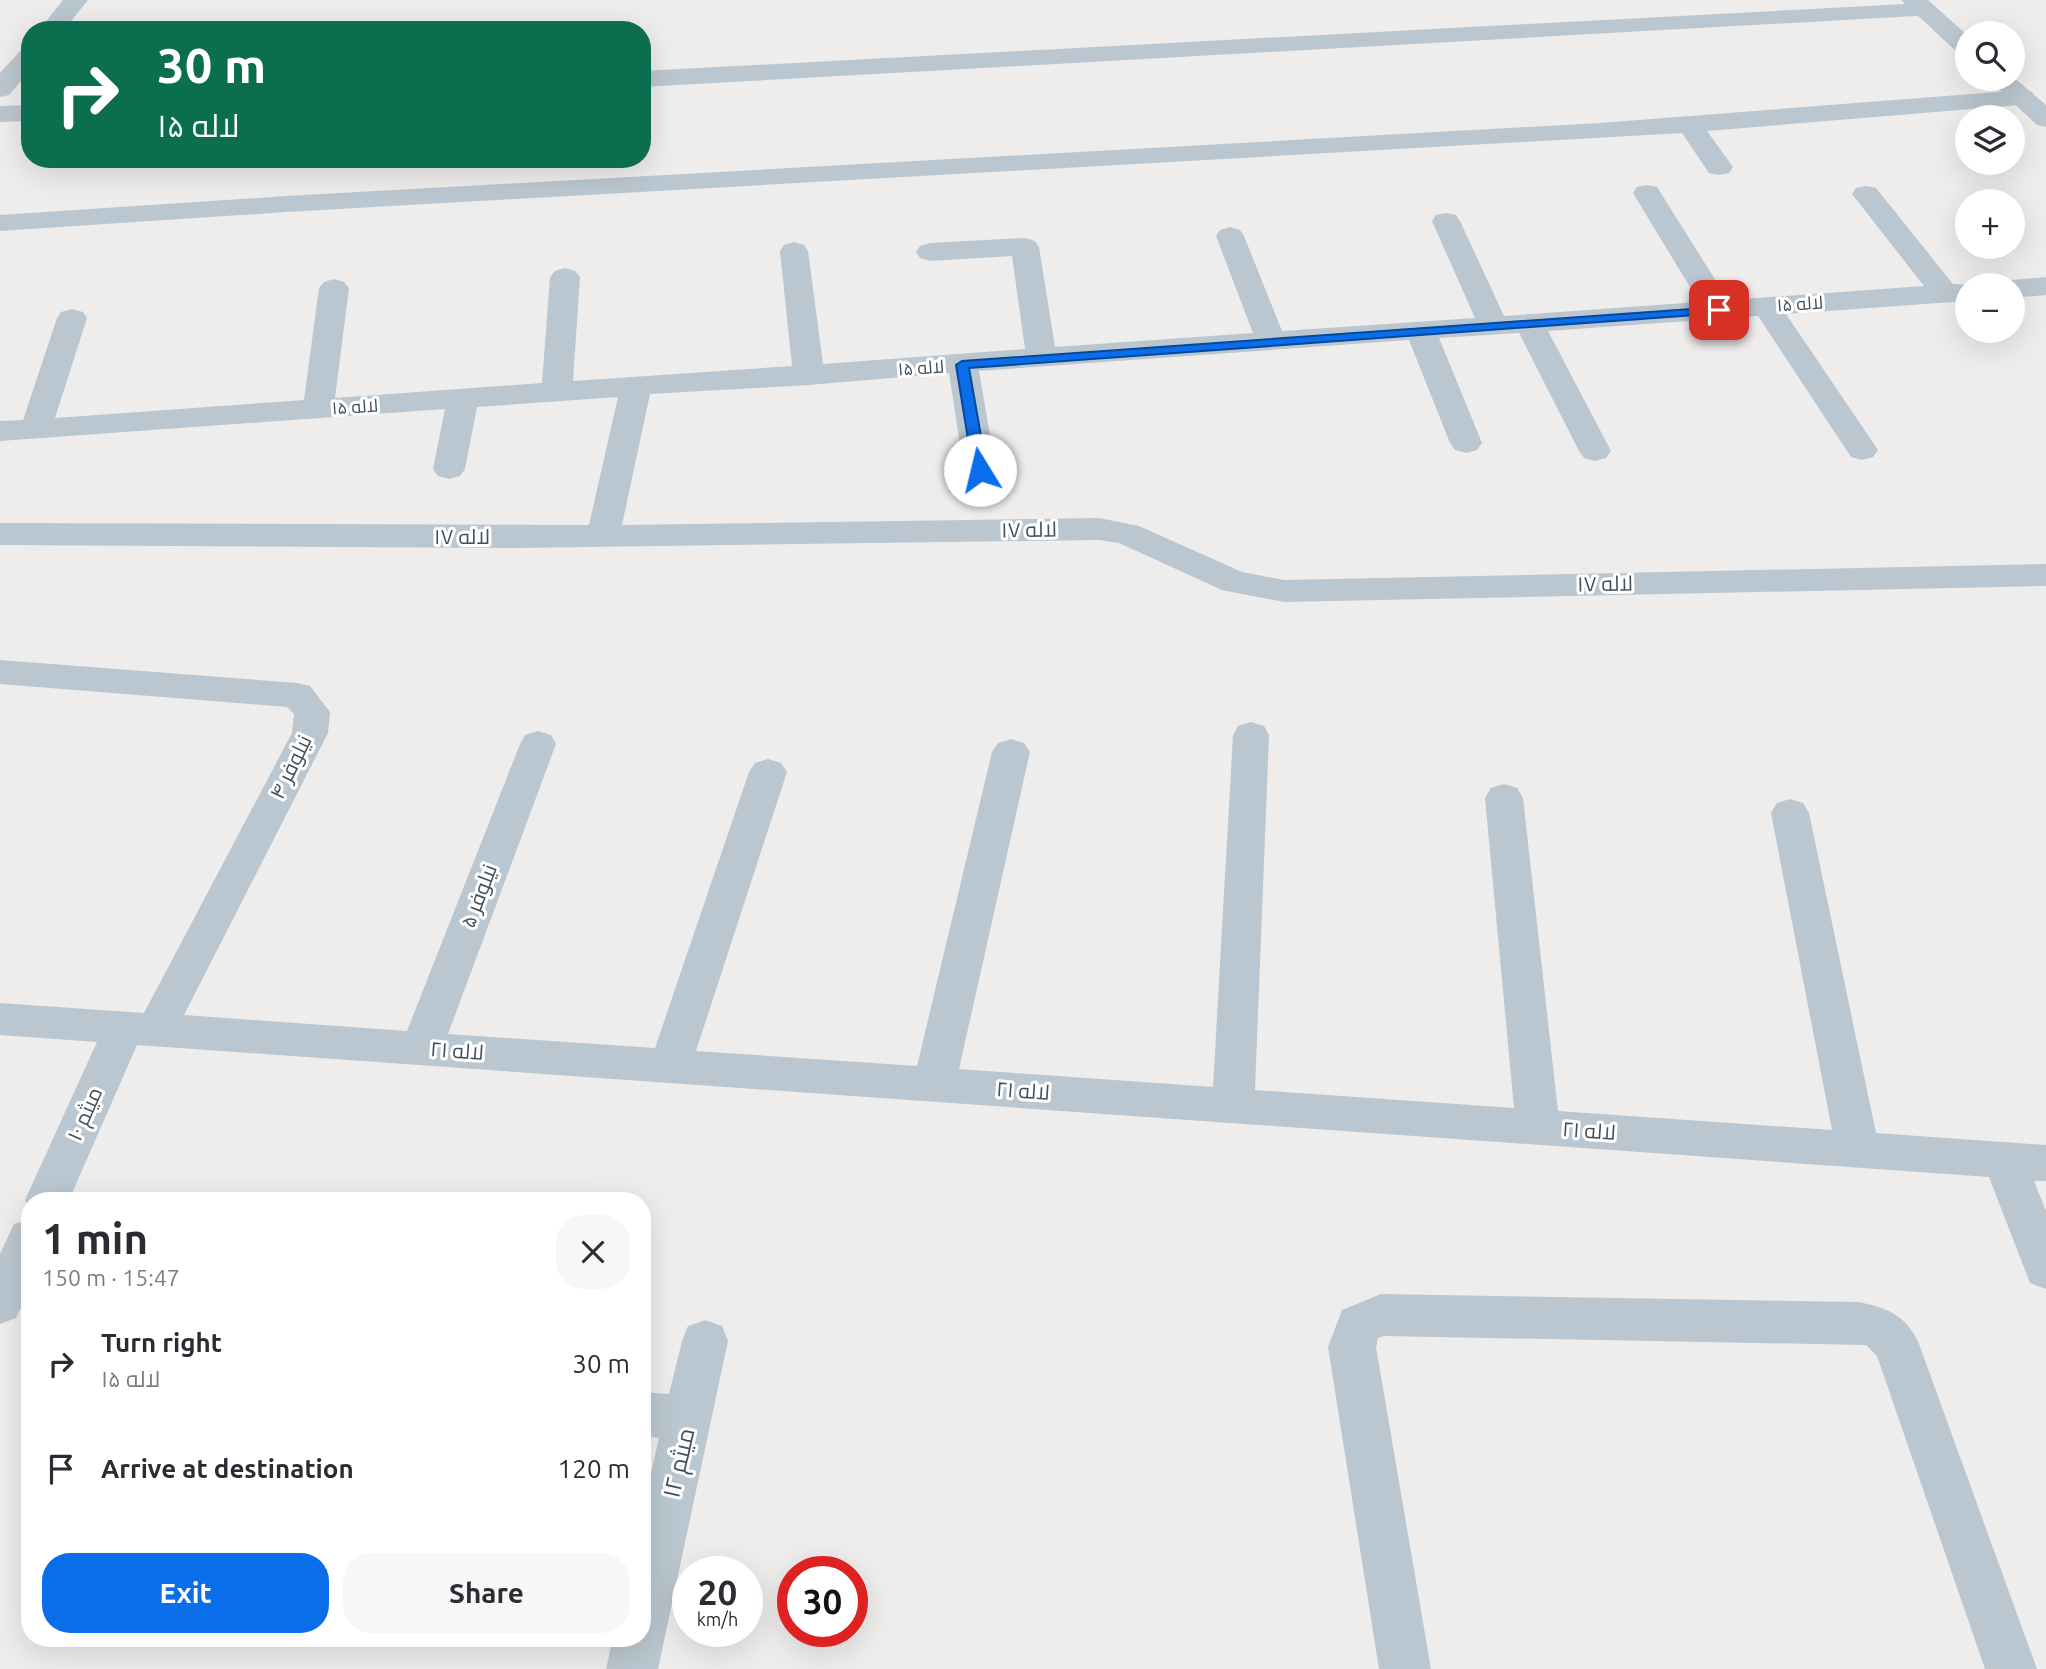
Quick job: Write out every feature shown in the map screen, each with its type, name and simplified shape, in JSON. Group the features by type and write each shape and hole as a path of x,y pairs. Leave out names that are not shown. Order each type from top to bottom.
{"street":[{"path":"58,21 76,0"},
{"path":"651,78 1918,5 1955,37"},
{"path":"0,89 21,65"},
{"path":"2015,91 2046,119"},
{"path":"0,223 286,204 1689,124 2023,98"},
{"path":"0,114 21,113"},
{"path":"1689,124 1719,167"},
{"path":"1647,193 1719,310"},
{"path":"1866,194 1955,291"},
{"path":"1446,220 1494,327"},
{"path":"1230,236 1272,343"},
{"path":"930,252 1025,247 1042,359"},
{"path":"794,251 809,376"},
{"path":"557,393 565,277"},
{"path":"2025,288 2046,286"},
{"path":"318,409 334,288"},
{"name":"لاله ۱۵","path":"0,431 1955,293"},
{"path":"1767,307 1862,450"},
{"path":"36,428 72,318"},
{"path":"1530,324 1595,451"},
{"path":"1421,332 1466,443"},
{"path":"962,365 980,470"},
{"path":"603,536 636,387"},
{"path":"449,469 463,399"},
{"name":"لاله ۱۷","path":"0,534 603,536 1099,529 1127,534 1234,582 1284,591 2046,575"},
{"name":"نیلوفر ۴","path":"0,672 296,695 312,712 310,733 140,1029"},
{"path":"1233,1106 1251,735"},
{"name":"نیلوفر ۵","path":"421,1049 538,744"},
{"path":"934,1084 1010,752"},
{"path":"670,1066 768,772"},
{"path":"1504,797 1538,1127"},
{"path":"1790,813 1858,1150"},
{"name":"لاله ۲۱","path":"0,1019 2025,1161"},
{"name":"میثم ۱۰","path":"51,1192 140,1029"},
{"path":"2025,1161 2046,1269"},
{"path":"0,1304 21,1258"},
{"path":"1405,1669 1352,1348 1359,1325 1381,1315 1859,1323 1879,1327 1896,1344 2011,1669"},
{"name":"میثم ۱۲","path":"651,1547 666,1416 705,1341"},
{"path":"632,1669 637,1647"}],"route":[{"path":"980,470 962,365 1719,310"}]}
